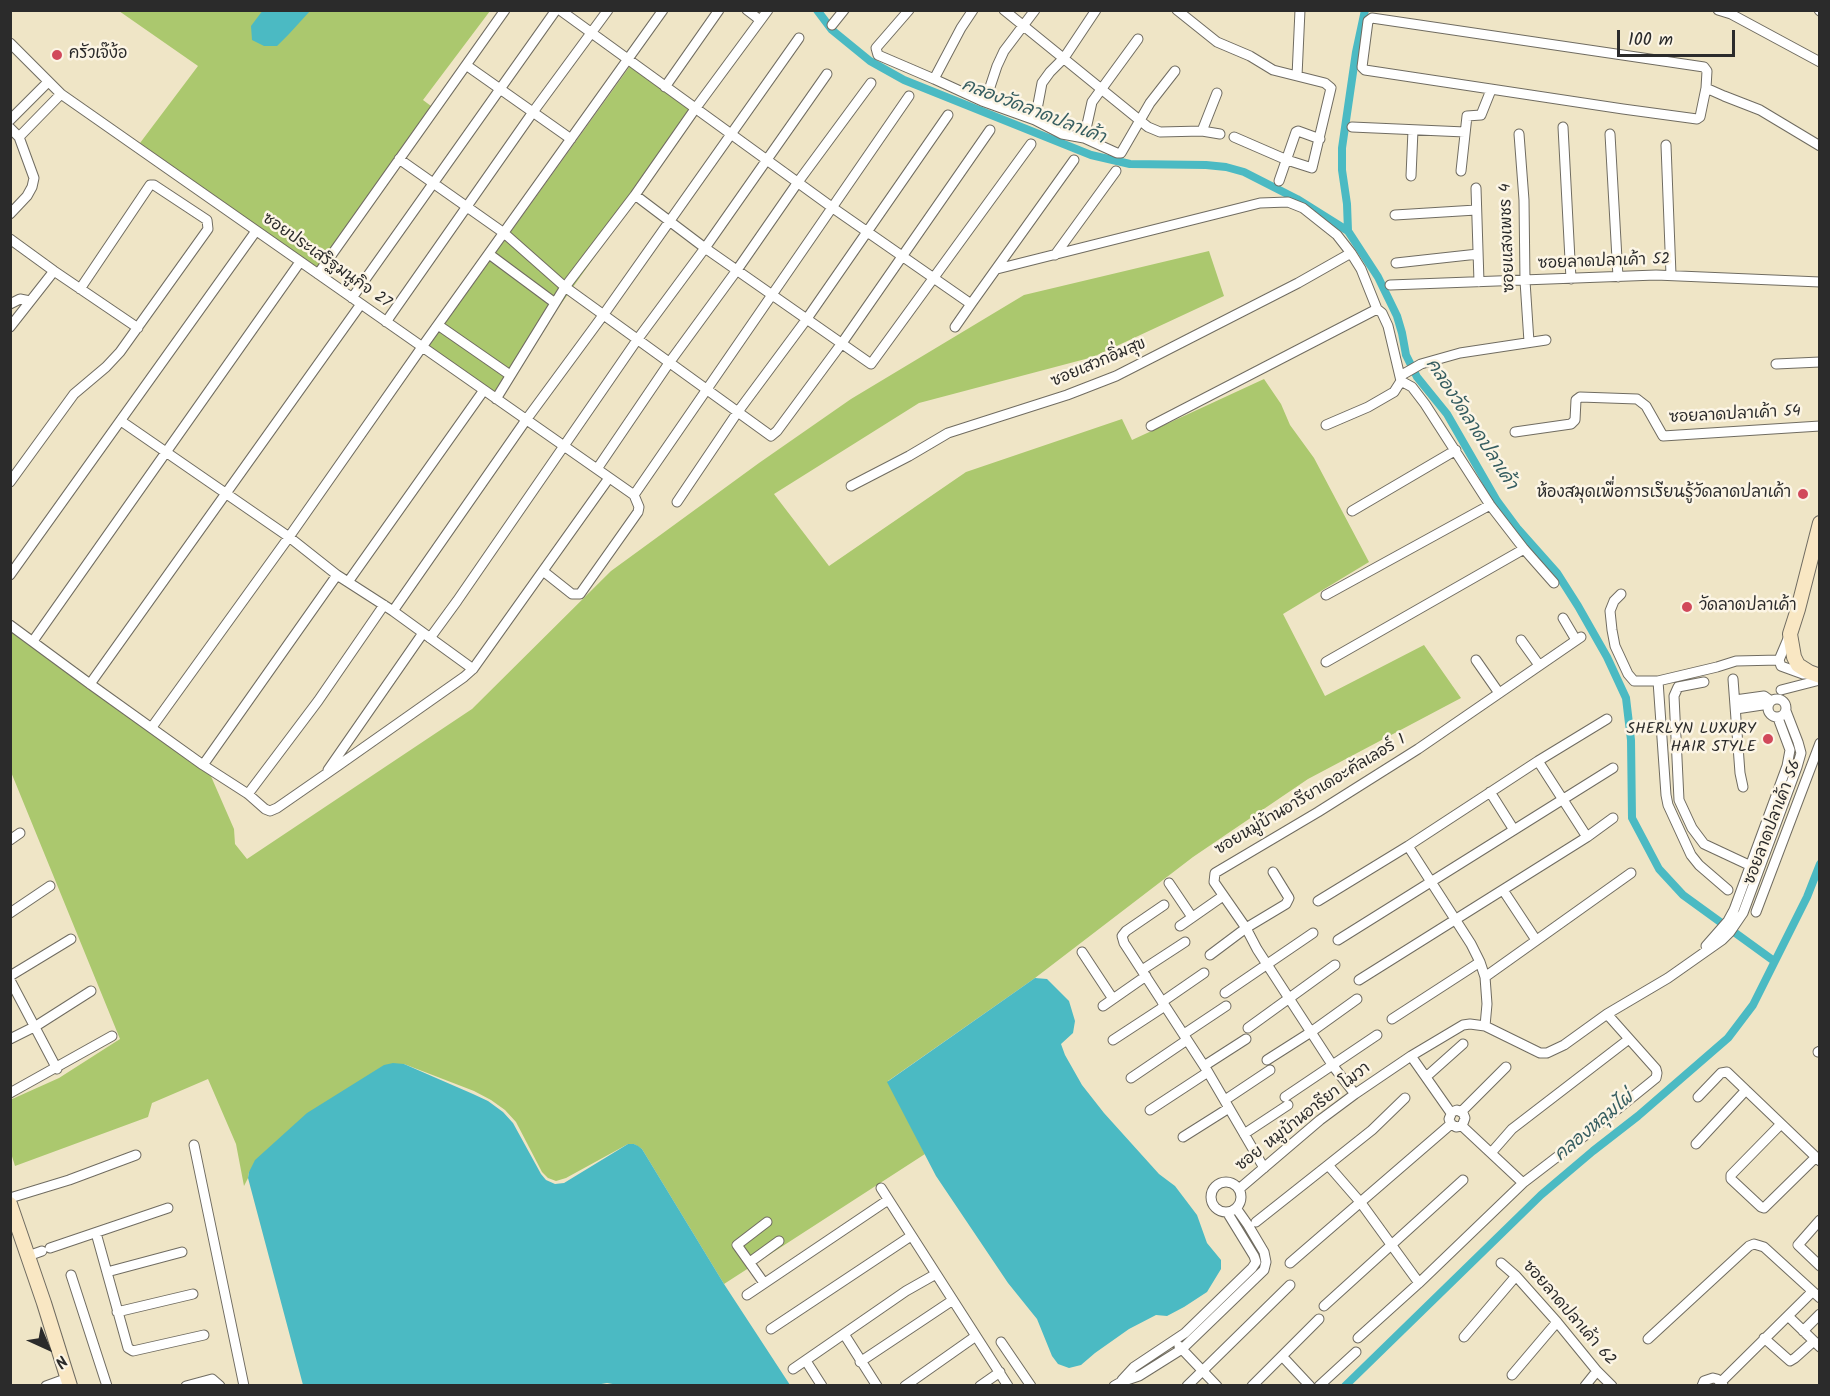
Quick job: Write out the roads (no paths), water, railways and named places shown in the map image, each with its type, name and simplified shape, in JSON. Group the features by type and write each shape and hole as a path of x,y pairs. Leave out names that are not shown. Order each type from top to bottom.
{"street":[{"path":"318,274 505,10"},
{"path":"352,298 558,10 765,160 971,304"},
{"path":"387,322 533,112 608,10"},
{"path":"152,727 663,10"},
{"path":"665,87 719,10"},
{"path":"747,10 760,20"},
{"path":"496,399 565,287 635,195 768,10"},
{"path":"832,25 844,10"},
{"path":"909,10 876,48 878,55 985,102 1035,120 1062,134 1084,138 1119,154 1150,103 1175,71"},
{"path":"934,79 973,10"},
{"path":"1004,10 1148,127 1160,132 1202,131 1220,134"},
{"path":"985,102 1004,51 1035,10"},
{"path":"1035,120 1042,83 1064,58 1096,10"},
{"path":"1177,10 1217,42 1250,56 1274,70 1325,83 1331,88 1312,168 1234,137"},
{"path":"1297,76 1300,10"},
{"path":"1718,10 1731,14 1820,62"},
{"path":"1372,18 1704,67 1707,71 1700,117 1697,119 1491,90 1363,69 1368,21 1372,18"},
{"path":"393,611 526,420 604,314 799,38"},
{"path":"1084,138 1092,102 1138,39"},
{"name":"ซอยประเสริฐมนูกิจ 27","path":"12,46 61,94 634,495"},
{"path":"466,65 571,139"},
{"path":"325,775 426,635 457,601 638,340 827,74"},
{"path":"10,120 48,82"},
{"path":"597,469 669,363 871,83"},
{"path":"1706,88 1760,110 1820,146"},
{"path":"1461,171 1467,116 1481,115 1491,90"},
{"path":"1202,131 1217,93"},
{"path":"19,137 61,94"},
{"path":"543,572 572,594 580,594 638,512 639,507 634,495 909,96"},
{"path":"677,502 737,413 806,320 948,116"},
{"path":"1352,127 1465,132"},
{"path":"1563,127 1571,279"},
{"path":"10,128 19,137 34,178 27,196 10,214"},
{"path":"399,159 504,233 565,287 767,435 773,435 842,343 990,130"},
{"path":"1411,176 1413,130"},
{"path":"1279,181 1297,131 1320,139"},
{"name":"ซอยแสงเพชร 4","path":"1519,134 1524,200 1525,281 1529,342"},
{"path":"1610,135 1618,277"},
{"path":"635,195 705,248 871,364 1031,144"},
{"path":"1666,145 1671,275"},
{"path":"955,327 1074,160"},
{"path":"1055,255 1116,171"},
{"path":"10,482 74,394 114,359 138,328 208,229 208,223 154,185 150,185 80,289"},
{"path":"1476,188 1479,282"},
{"path":"997,269 1260,203 1288,202 1303,208 1336,235 1351,253 1361,269 1377,309 1382,313 1388,326 1402,377 1412,387 1456,450 1490,505 1554,583"},
{"path":"1395,215 1476,210"},
{"path":"11,574 256,231"},
{"path":"10,238 138,328"},
{"name":"ซอยเสวกอิ่มสุข","path":"851,486 948,433 1067,395 1116,376 1298,283 1351,253"},
{"path":"489,254 555,303"},
{"path":"1396,263 1478,254"},
{"path":"33,641 300,262"},
{"path":"10,327 54,271"},
{"name":"ซอยลาดปลาเค้า 52","path":"1390,285 1671,275 1820,282"},
{"path":"10,304 20,298 30,301"},
{"path":"90,684 361,304"},
{"path":"1151,426 1377,309"},
{"path":"438,325 510,375"},
{"path":"1326,425 1351,415 1394,392 1402,377 1421,364 1460,353 1546,340"},
{"path":"1776,364 1820,362"},
{"path":"348,582 484,390"},
{"name":"ซอยลาดปลาเค้า 54","path":"1515,432 1571,424 1575,420 1576,400 1580,397 1637,399 1646,406 1663,436 1820,426"},
{"path":"121,422 289,537 337,575 393,611 473,669"},
{"path":"1352,511 1456,450"},
{"path":"10,625 203,765 248,794 264,809 270,811 325,775 473,669 609,478"},
{"path":"1326,595 1490,505"},
{"path":"1817,676 1803,674 1781,666 1779,660 1798,609 1820,524"},
{"path":"1326,662 1524,549"},
{"path":"203,765 337,575"},
{"path":"1621,594 1614,601 1610,611 1612,630 1615,646 1628,674 1634,681 1658,681 1736,661 1779,660"},
{"path":"248,794 318,701 384,605"},
{"name":"ซอยหมู่บ้านอารียาเดอะคัลเลอร์ 1","path":"1355,1094 1333,1066 1246,928 1223,896 1214,879 1215,873 1418,749 1579,638 1563,618"},
{"path":"1790,634 1796,661 1817,676"},
{"path":"1521,640 1539,665"},
{"path":"1476,660 1499,693"},
{"path":"1408,846 1480,962 1485,977 1487,1004 1485,1026 1540,1053 1547,1053 1564,1045 1606,1014 1668,978 1719,937 1730,932 1787,766 1790,750 1778,718 1769,714 1789,669"},
{"path":"1736,705 1775,699 1817,676"},
{"path":"1733,679 1743,787"},
{"path":"1658,681 1668,804 1691,855 1699,866 1728,890"},
{"path":"1704,682 1678,687 1674,696 1679,800 1692,828 1704,844 1751,866"},
{"path":"1735,917 1801,753 1785,703 1775,699"},
{"path":"1778,718 1786,711"},
{"path":"1318,901 1607,719"},
{"name":"ซอยลาดปลาเค้า 56","path":"1756,912 1820,743"},
{"path":"1538,761 1587,837"},
{"path":"1338,940 1613,768"},
{"path":"1490,792 1514,830"},
{"path":"1359,980 1587,837 1613,818"},
{"path":"10,840 20,833"},
{"path":"1210,955 1246,928 1289,901 1273,872"},
{"path":"1485,977 1631,873"},
{"path":"1169,883 1192,917"},
{"path":"10,913 50,886"},
{"path":"1503,890 1536,940"},
{"path":"1180,926 1223,896"},
{"path":"1164,905 1122,936 1124,943 1206,1069 1264,1168"},
{"path":"1225,993 1313,933"},
{"path":"57,1069 10,978 71,939"},
{"path":"1103,1006 1185,942"},
{"path":"1082,952 1113,999"},
{"path":"1392,1019 1480,962"},
{"path":"1248,1028 1335,965"},
{"path":"1113,1040 1204,974"},
{"path":"10,1039 36,1026 91,991"},
{"path":"1267,1060 1357,999"},
{"path":"1131,1078 1226,1006"},
{"path":"1358,1338 1419,1283 1522,1183 1656,1078 1658,1073 1656,1069 1606,1014"},
{"name":"ซอย หมูบ้านอารียา โมวา","path":"1239,1189 1320,1120 1411,1056 1463,1025 1485,1026"},
{"path":"1244,1134 1377,1035"},
{"path":"10,1093 57,1069 112,1036"},
{"path":"1150,1110 1246,1039"},
{"path":"1491,1153 1512,1129 1629,1039"},
{"path":"1426,1077 1462,1044"},
{"path":"1411,1056 1451,1113"},
{"path":"1461,1112 1506,1067"},
{"path":"1183,1137 1270,1070"},
{"path":"1698,1097 1723,1071 1730,1074 1818,1159 1764,1208 1731,1179 1732,1174 1781,1124"},
{"path":"1696,1144 1746,1090"},
{"path":"1256,1222 1371,1130 1406,1098"},
{"path":"1457,1110 1461,1112 1466,1118 1462,1126 1456,1127 1451,1124 1449,1119 1451,1113 1457,1110"},
{"path":"1290,1263 1451,1124"},
{"path":"1462,1126 1522,1183"},
{"path":"194,1145 244,1386"},
{"path":"10,1198 69,1180 136,1155"},
{"path":"1328,1165 1361,1203 1419,1283"},
{"path":"1324,1306 1463,1180"},
{"path":"1117,1384 1139,1376 1182,1349 1264,1270 1266,1262 1264,1252 1248,1225 1232,1210 1221,1211 1212,1203 1212,1190 1222,1182 1234,1184 1239,1189 1240,1199 1232,1210"},
{"path":"881,1188 1008,1386"},
{"path":"747,1295 888,1200"},
{"path":"10,1204 40,1252 69,1382 46,1386"},
{"path":"40,1252 168,1208"},
{"path":"1117,1384 1134,1367 1185,1333 1256,1262 1232,1210"},
{"path":"1820,1220 1798,1245 1820,1266"},
{"path":"764,1283 737,1245 766,1222"},
{"path":"96,1233 128,1348 133,1351 204,1335"},
{"path":"771,1329 911,1236"},
{"path":"750,1262 779,1241"},
{"path":"1648,1339 1749,1246 1754,1244 1764,1247 1816,1295 1764,1338 1722,1384 1713,1378 1708,1378 1701,1386"},
{"path":"107,1272 182,1252"},
{"name":"ซอยลาดปลาเค้า 62","path":"1502,1263 1612,1386"},
{"path":"794,1369 906,1291 936,1274"},
{"path":"71,1275 107,1386"},
{"path":"1464,1337 1516,1276"},
{"path":"1187,1386 1290,1285"},
{"path":"117,1312 193,1294"},
{"path":"861,1362 953,1300"},
{"path":"1803,1331 1820,1314"},
{"path":"1764,1338 1790,1360 1817,1344 1788,1316"},
{"path":"1252,1386 1319,1319"},
{"path":"1512,1375 1557,1322"},
{"path":"844,1334 877,1386"},
{"path":"905,1386 976,1336"},
{"path":"1175,1340 1217,1386"},
{"path":"1001,1342 1031,1386"},
{"path":"1319,1386 1356,1352"},
{"path":"1282,1356 1310,1386"},
{"path":"806,1360 822,1386"},
{"path":"1584,1386 1597,1371"},
{"path":"980,1386 1000,1372"},
{"path":"186,1386 212,1379 220,1386"}],"water":[{"path":"263,10 310,11 277,46 264,46 252,40 251,26"},
{"path":"1035,978 1047,979 1069,1001 1075,1021 1073,1033 1061,1044 1082,1085 1159,1174 1175,1186 1197,1215 1207,1243 1221,1260 1221,1269 1207,1292 1167,1316 1156,1315 1129,1329 1081,1365 1069,1368 1058,1364 1052,1356 1037,1319 1008,1283 936,1176 887,1082"},
{"path":"404,1064 473,1094 503,1112 513,1123 541,1174 546,1180 555,1184 564,1183 628,1144 634,1144 642,1149 724,1284 790,1385 624,1386 607,1383 590,1386 303,1385 248,1178 249,1172 255,1160 307,1113 384,1065"}],"waterway":[{"name":"คลองวัดลาดปลาเค้า","path":"817,10 832,30 870,61 904,80 1091,155 1130,164 1206,165 1244,172 1297,199 1348,231 1378,277 1397,316 1406,355 1417,377 1447,414 1497,501 1517,528 1557,573 1607,657 1626,698 1631,740 1632,818 1659,869 1683,895 1774,961"},
{"path":"1348,231 1342,148 1356,52 1365,10"},
{"name":"คลองหลุมไผ่","path":"1345,1386 1541,1195 1638,1116 1728,1038 1753,1005 1807,897 1820,864"}],"place":[{"name":"ครัวเจ๊ง้อ","path":"57,55"},
{"name":"ห้องสมุดเพื่อการเรียนรู้วัดลาดปลาเค้า","path":"1803,494"},
{"name":"วัดลาดปลาเค้า","path":"1687,607"},
{"name":"SHERLYN LUXURY HAIR STYLE","path":"1768,739"}]}
